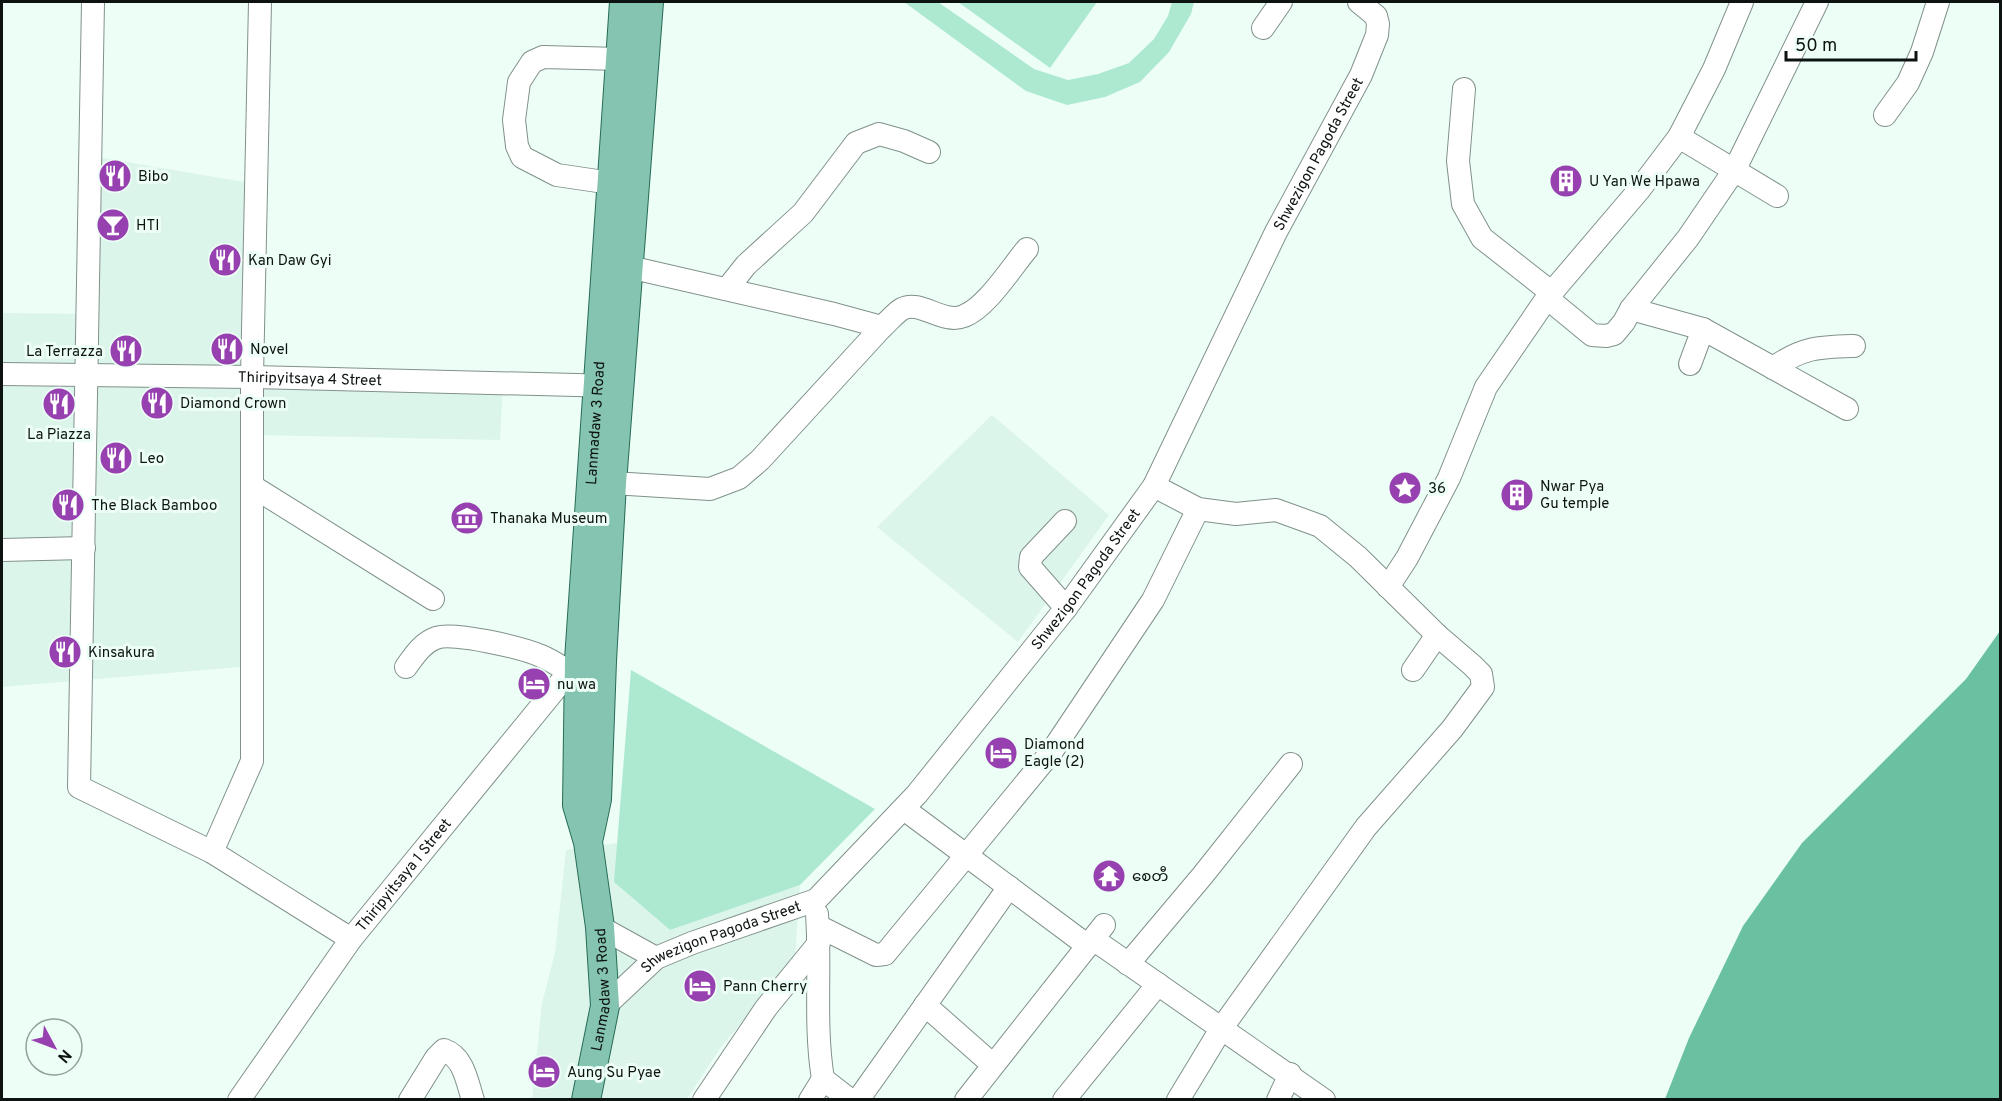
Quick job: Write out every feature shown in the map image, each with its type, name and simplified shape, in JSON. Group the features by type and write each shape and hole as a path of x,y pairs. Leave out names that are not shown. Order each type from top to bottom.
{"main road":[{"name":"Lanmadaw 3 Road","path":"586,1100 604,1006 600,927 588,842 577,805 574,666 601,482 608,386 611,183 620,59 640,3"},
{"name":"Lanmadaw 3 Road","path":"608,386 629,267 640,3"},
{"name":"Lanmadaw 3 Road","path":"588,842 597,799 602,661 601,482"}],"street":[{"path":"93,2 80,787 212,852 351,939"},
{"path":"212,852 252,761 252,377 260,2"},
{"path":"1263,28 1281,2"},
{"name":"Shwezigon Pagoda Street","path":"604,1006 656,958 692,943 816,900 904,809 1066,608 1154,486 1276,232 1361,75 1377,35 1378,24 1376,16 1359,2"},
{"path":"1388,587 1407,558 1449,478 1486,387 1549,296 1640,190 1679,137 1714,69 1742,2"},
{"path":"1464,89 1458,161 1463,204 1482,238 1592,334 1606,336 1614,333 1624,322 1631,309 1688,238 1735,169 1817,2"},
{"path":"1885,115 1908,83 1922,52 1938,2"},
{"path":"611,183 557,176 522,157 517,146 514,120 519,82 532,62 543,57 620,59"},
{"path":"727,289 746,265 803,213 856,143 879,134 904,141 929,152"},
{"path":"1679,137 1777,196"},
{"path":"601,482 710,489 739,478 760,460 882,327 903,309 914,306 945,317 962,318 984,302 1027,249"},
{"path":"629,267 882,327"},
{"path":"1631,309 1703,329 1847,409"},
{"path":"1690,364 1703,329"},
{"path":"1773,368 1789,356 1814,347 1854,346"},
{"name":"Thiripyitsaya 4 Street","path":"2,374 252,377 608,386"},
{"path":"252,486 433,599"},
{"path":"1154,486 1198,509 1236,514 1276,510 1320,526 1358,557 1437,635 1481,674 1483,687 1452,729 1366,827 1221,1029 1178,1100"},
{"path":"819,935 876,955 885,954 1053,751 1153,600 1198,509"},
{"path":"1065,521 1031,557 1030,567 1066,608"},
{"path":"2,550 84,548"},
{"path":"1413,670 1437,635"},
{"path":"406,667 423,645 439,636 471,639 526,651 574,666"},
{"name":"Thiripyitsaya 1 Street","path":"239,1100 351,939 574,666"},
{"path":"1128,964 1203,875 1291,764"},
{"path":"904,809 1009,887 1095,936 1128,964 1290,1074 1324,1100"},
{"path":"858,1100 1009,887"},
{"path":"810,1100 822,1079 818,1049 819,935 816,900"},
{"path":"600,927 656,958"},
{"path":"704,1100 819,935"},
{"path":"966,1100 1095,936"},
{"path":"1064,1100 1158,984"},
{"path":"925,1005 993,1065"},
{"path":"410,1100 436,1058 444,1050 452,1053 460,1062 473,1100"},
{"path":"1278,1100 1290,1074"},
{"path":"822,1079 850,1100"}],"shaded area":[{"path":"904,2 938,2 1034,69 1068,80 1098,74 1129,63 1154,39 1168,16 1172,2 1194,2 1191,14 1169,52 1140,82 1105,97 1067,105 1026,91"},
{"path":"958,2 1097,2 1050,68"},
{"path":"91,156 256,184 252,377 503,383 500,440 252,435 252,666 2,687 2,313 88,314"},
{"path":"992,415 1109,515 1018,642 877,527"},
{"path":"2000,631 2000,1099 1665,1099 1689,1038 1743,926 1802,843 1966,679"},
{"path":"631,670 875,809 800,885 670,930 614,882"},
{"path":"617,843 623,890 670,930 800,885 795,958 721,1047 687,1099 532,1100 542,1003 555,953 566,850"}],"place":[{"name":"Bibo","path":"115,176"},
{"name":"U Yan We Hpawa","path":"1566,181"},
{"name":"HTI","path":"113,225"},
{"name":"Kan Daw Gyi","path":"225,260"},
{"name":"Novel","path":"227,349"},
{"name":"La Terrazza","path":"126,351"},
{"name":"Diamond Crown","path":"157,403"},
{"name":"La Piazza","path":"59,404"},
{"name":"Leo","path":"116,458"},
{"name":"36","path":"1405,488"},
{"name":"Nwar Pya Gu temple","path":"1517,495"},
{"name":"The Black Bamboo","path":"68,505"},
{"name":"Thanaka Museum","path":"467,518"},
{"name":"Kinsakura","path":"65,652"},
{"name":"nu wa","path":"534,684"},
{"name":"Diamond Eagle (2)","path":"1001,753"},
{"name":"စေတီ","path":"1109,876"},
{"name":"Pann Cherry","path":"700,986"},
{"name":"Aung Su Pyae","path":"544,1072"}]}
